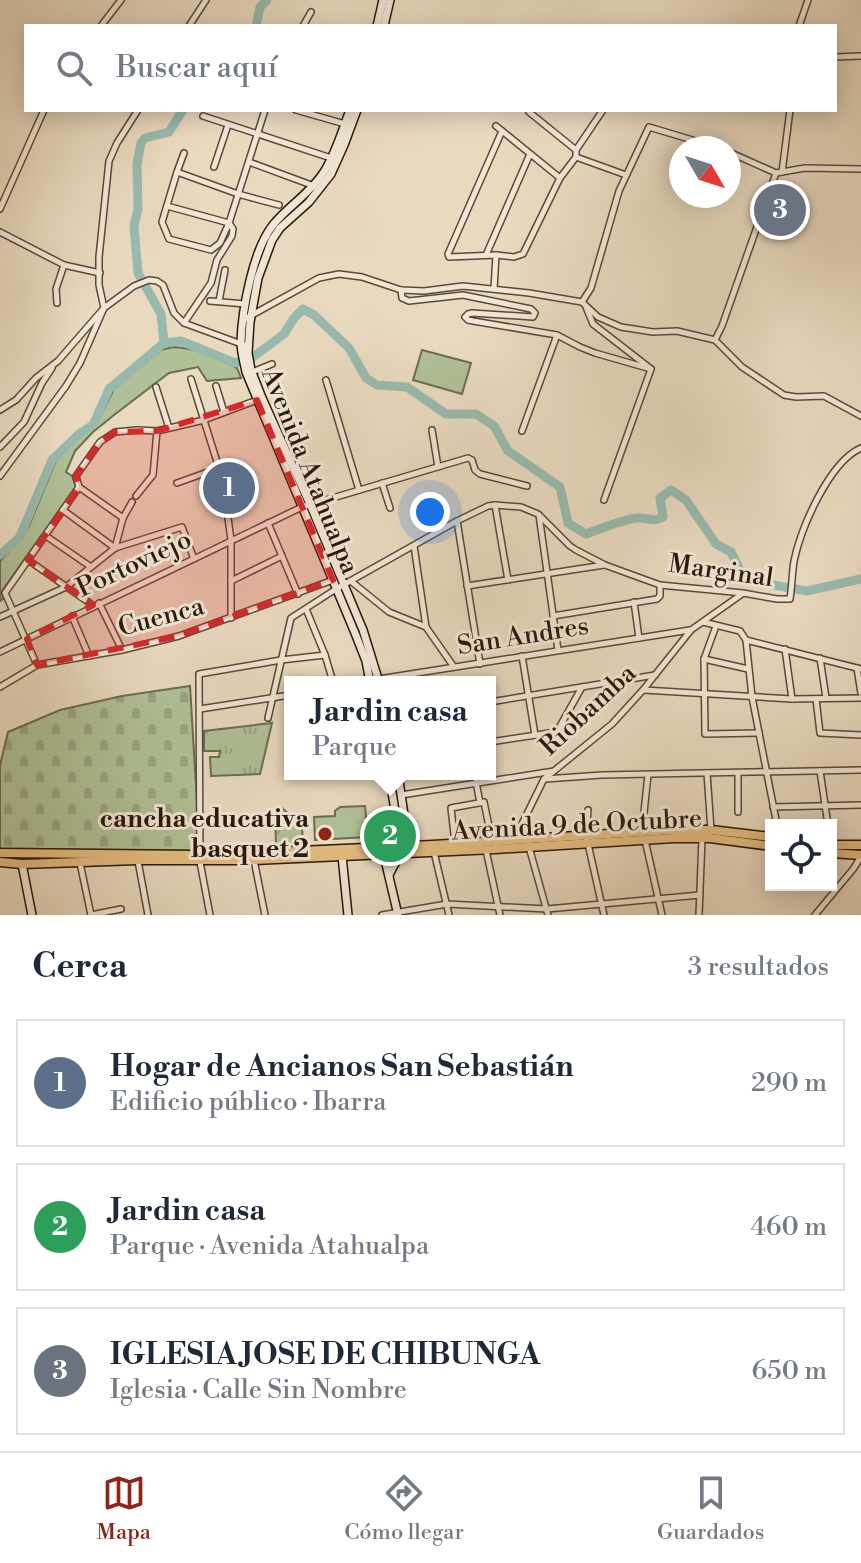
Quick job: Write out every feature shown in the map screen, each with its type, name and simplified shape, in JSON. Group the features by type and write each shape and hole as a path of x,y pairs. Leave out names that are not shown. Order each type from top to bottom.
{"main road":[{"path":"377,24 383,0"},
{"path":"384,24 390,0"},
{"name":"Avenida Atahualpa","path":"247,318 272,240 331,174 350,112"},
{"name":"Avenida Atahualpa","path":"356,112 314,186 273,224 265,237 251,276 246,304 245,349 260,399 363,630 373,676"},
{"name":"Avenida Atahualpa","path":"306,505 333,580 344,585"},
{"path":"390,780 400,848"},
{"path":"388,877 407,835 399,780"},
{"name":"Avenida 9 de Octubre","path":"200,858 517,839 587,839 705,832 765,837"},
{"name":"Avenida 9 de Octubre","path":"705,832 765,845"},
{"name":"Avenida 9 de Octubre","path":"0,853 254,860 387,854 400,848 434,852 486,850 587,839"},
{"path":"837,844 861,845"},
{"path":"387,854 388,877 397,914"},
{"path":"837,854 861,856"},
{"path":"342,856 348,915"},
{"name":"Avenida 9 de Octubre","path":"0,862 80,862 137,857"},
{"path":"22,864 32,915"}],"street":[{"path":"102,24 119,2 110,0"},
{"path":"190,24 206,0"},
{"path":"800,24 808,0"},
{"path":"304,24 311,12"},
{"path":"837,57 861,56"},
{"path":"0,209 43,112"},
{"path":"0,476 66,386 80,363 104,308 99,285 100,243 109,161 137,112"},
{"path":"184,153 162,222 169,239 211,250 220,243 229,223 264,112"},
{"path":"303,112 348,125"},
{"path":"529,112 576,154 626,175"},
{"path":"502,131 449,257 514,257 523,254 560,178 602,112"},
{"path":"715,340 779,172 790,112"},
{"path":"203,116 331,158"},
{"path":"214,167 228,125"},
{"path":"496,126 560,178"},
{"path":"651,369 593,324 584,304 619,191 649,127 679,136"},
{"path":"486,255 530,154"},
{"path":"741,157 779,172 805,168 861,169"},
{"path":"249,162 314,186"},
{"path":"177,172 279,205"},
{"path":"167,206 229,223 233,229 217,260 211,283 184,323"},
{"path":"0,232 64,265 100,273"},
{"path":"494,289 496,255"},
{"path":"57,303 56,289 64,265"},
{"path":"219,301 225,270"},
{"path":"247,318 319,278 339,274 362,277 401,290 424,291 463,286 529,293 584,304 598,317 621,327 653,332 677,331 715,340 742,367 784,395 824,396 861,416"},
{"path":"0,447 24,422 42,383 58,361 104,308 134,286 149,280 163,285 174,313 184,323 245,349"},
{"path":"401,290 402,298 409,301 463,295 531,309 535,313 533,317 472,313 465,317 557,335 595,353 651,369"},
{"path":"210,301 246,304"},
{"path":"522,431 557,335"},
{"path":"0,410 16,400 36,378 58,361"},
{"path":"250,371 272,364"},
{"path":"604,500 651,369"},
{"path":"191,379 223,481 231,540 231,618"},
{"path":"326,380 359,490"},
{"path":"216,386 224,412"},
{"path":"156,387 169,428"},
{"path":"123,518 79,487 76,476 100,442 115,432 157,431 204,420 260,399"},
{"path":"432,430 438,467"},
{"path":"115,548 123,518 153,475 157,431"},
{"name":"Marginal","path":"538,514 570,546 605,565 660,585 787,600 790,599 794,559 820,492 846,458 861,448"},
{"name":"Portoviejo","path":"0,652 306,505 470,458 480,474 527,486"},
{"path":"177,483 219,468"},
{"path":"382,483 390,508"},
{"path":"37,665 5,593 79,487"},
{"path":"495,505 508,580"},
{"path":"268,718 291,618 344,585 488,506 521,507 538,514 558,650"},
{"path":"63,510 115,548"},
{"path":"457,521 480,664"},
{"path":"268,523 298,594"},
{"path":"0,617 66,587 115,548 182,527 194,559"},
{"path":"46,536 91,567"},
{"path":"414,546 426,627 454,667"},
{"path":"231,581 282,556"},
{"path":"28,560 96,604 122,650"},
{"path":"467,586 605,565"},
{"name":"Cuenca","path":"0,687 37,665 179,636 333,580"},
{"path":"344,585 389,612 426,627"},
{"path":"553,616 657,599 660,585"},
{"name":"Riobamba","path":"517,839 544,779 612,724 691,630 743,593"},
{"path":"634,602 639,638"},
{"path":"306,609 331,676"},
{"path":"72,616 89,656"},
{"path":"703,622 740,631 746,640 752,697 776,819"},
{"path":"716,626 704,659 705,734 759,733"},
{"name":"San Andres","path":"403,676 691,630"},
{"path":"643,690 792,699 861,695 859,668 746,640"},
{"path":"785,649 792,699"},
{"path":"210,915 200,858 199,674 325,655"},
{"path":"522,656 535,735"},
{"path":"820,658 826,698"},
{"path":"704,659 748,669"},
{"path":"496,701 655,675"},
{"path":"496,741 557,731 583,686"},
{"path":"200,709 284,696"},
{"path":"816,699 820,733 861,735"},
{"path":"544,779 861,770"},
{"path":"496,779 554,771"},
{"path":"820,771 827,819"},
{"path":"699,915 707,773"},
{"path":"738,774 738,812"},
{"path":"648,775 643,836 662,915"},
{"path":"401,795 492,780"},
{"path":"478,782 492,841"},
{"path":"455,843 451,808 482,802"},
{"path":"773,807 861,805"},
{"path":"588,810 587,839 604,915"},
{"path":"529,846 548,912"},
{"path":"486,850 500,915"},
{"path":"434,852 449,915"},
{"path":"815,915 861,856"},
{"path":"137,857 148,915"},
{"path":"254,860 265,915"},
{"path":"80,862 91,915 121,909"},
{"path":"382,915 447,904 548,912 601,903 700,895"},
{"path":"821,908 825,915"}],"highlighted area":[{"path":"257,400 333,580 179,636 37,665 27,639 93,605 28,560 79,487 76,476 100,442 115,432 157,431"}],"green space":[{"path":"173,347 198,351 222,360 237,368 241,378 207,381 198,367 169,373 93,432 75,451 66,472 72,476 76,487 2,591 3,599 0,601 0,561 29,526 57,458 100,417 114,389 161,350"},
{"path":"422,350 471,363 462,394 413,380"},
{"path":"190,686 200,852 0,849 0,765 8,732 60,710 122,696"},
{"path":"272,723 260,774 211,776 210,757 219,757 220,751 204,751 204,731"},
{"path":"365,806 368,837 315,840 314,817 335,816 335,811 340,807"},
{"path":"275,808 282,808 302,826 303,846 276,847"}],"waterway":[{"path":"256,24 260,7 267,0"},
{"path":"164,343 161,314 138,273 134,226 138,209 137,164 145,138 169,132 182,112"},
{"path":"0,555 19,538 52,460 93,425 109,389 164,343 181,341 235,363 253,357 284,334 303,309 314,315 349,348 366,378 377,385 407,387 446,414 476,414 494,426 508,451 560,487 568,523 586,534 619,522 663,517 660,498 671,490 686,500 716,544 731,552 745,580 807,591 861,579"}],"place":[{"name":"IGLESIA JOSE DE CHIBUNGA","path":"780,210"},
{"name":"Hogar de Ancianos San Sebastián","path":"229,488"},
{"name":"cancha educativa basquet 2","path":"325,834"},
{"name":"Jardin casa","path":"390,836"}]}
